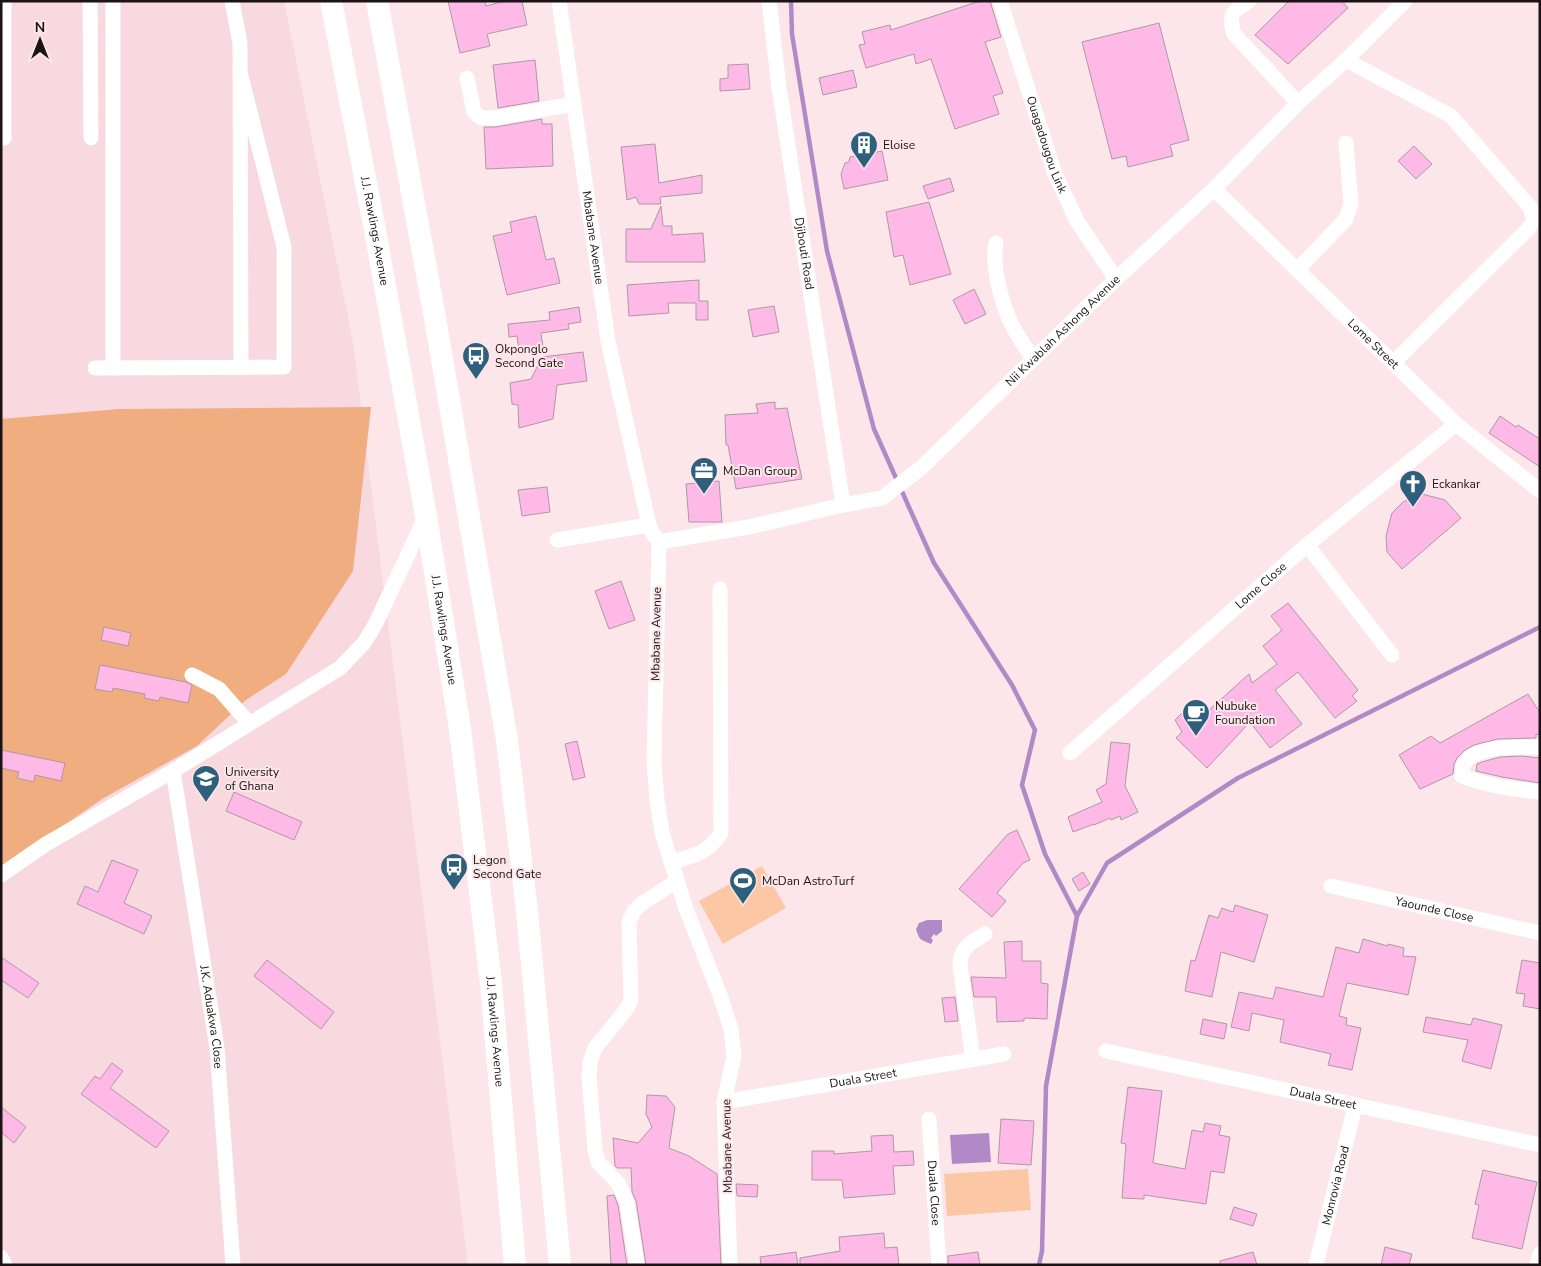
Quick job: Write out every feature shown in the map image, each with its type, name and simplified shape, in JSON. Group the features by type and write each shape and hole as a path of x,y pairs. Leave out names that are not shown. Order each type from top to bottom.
{"highway":[{"name":"J.J. Rawlings Avenue","path":"332,1 426,516 460,729 490,974 515,1265"},
{"path":"377,1 435,318 507,740 527,911 560,1265"}],"street":[{"path":"4,1 4,138"},
{"path":"90,1 90,138"},
{"path":"113,1 113,368"},
{"path":"232,1 240,43 241,367"},
{"name":"Mbabane Avenue","path":"560,1 608,341 649,525 652,534 659,542 654,762 662,833 686,909 720,995 731,1030 734,1056 724,1102 730,1265"},
{"name":"Djibouti Road","path":"769,1 779,87 843,505"},
{"name":"Ouagadougou Link","path":"1000,1 1055,174 1077,220 1116,278"},
{"path":"1249,1 1234,11 1230,20 1234,34 1298,103"},
{"name":"Nii Kwablah Ashong Avenue","path":"659,542 748,527 882,498 921,468 1116,278 1214,190 1298,103 1346,60 1405,1"},
{"path":"1346,60 1451,116 1530,207 1534,220 1528,229 1393,363"},
{"path":"95,368 284,367 284,247 240,72"},
{"path":"467,78 474,112 481,118 495,118 574,104"},
{"path":"1297,270 1346,219 1351,204 1346,143"},
{"name":"Lome Street","path":"1214,190 1456,424 1540,491"},
{"path":"996,242 993,255 998,285 1012,325 1033,359"},
{"name":"Lome Close","path":"1070,753 1307,545 1456,424"},
{"path":"1,875 46,844 172,771 340,668 364,643 375,625 426,516"},
{"path":"556,540 649,525"},
{"path":"1307,545 1392,655"},
{"path":"671,863 706,850 720,833 720,589"},
{"path":"192,675 219,689 249,723"},
{"path":"1540,747 1502,746 1487,750 1469,758 1463,765 1462,776 1509,789 1540,792"},
{"name":"J.K. Aduakwa Close","path":"172,771 217,1048 233,1265"},
{"path":"638,1265 627,1202 618,1183 598,1162 595,1150 589,1076 590,1062 595,1048 631,1001 629,922 634,911 641,904 677,881"},
{"name":"Yaounde Close","path":"1331,886 1540,933"},
{"path":"973,1059 960,954 965,947 985,934"},
{"name":"Duala Street","path":"1106,1051 1540,1145"},
{"name":"Duala Street","path":"724,1102 1004,1054"},
{"name":"Monrovia Road","path":"1316,1265 1356,1106"},
{"name":"Duala Close","path":"929,1119 939,1265"},
{"path":"1537,1265 1540,1254"},
{"path":"1,1257 5,1265"}],"shaded area":[{"name":"University of Ghana","path":"1,1 284,1 353,342 468,1265 1,1265"},
{"path":"371,407 353,571 286,674 246,700 197,746 102,799 1,869 1,419 119,409"},
{"name":"McDan AstroTurf","path":"762,866 786,908 723,944 699,901"},
{"path":"927,920 942,920 942,931 936,936 934,934 931,938 933,940 931,944 920,938 916,929 919,923"},
{"path":"989,1133 991,1162 952,1164 950,1135"},
{"path":"1028,1169 1031,1210 947,1216 944,1174"}],"building":[{"path":"448,1 485,1 486,6 505,1 522,1 527,25 487,34 490,46 460,53"},
{"path":"980,1 990,1 1001,37 985,42 1003,93 993,96 999,114 955,129 931,59 916,64 914,54 866,68 859,45 865,44 862,32 890,25 891,30"},
{"path":"1289,1 1342,1 1348,8 1288,64 1255,35"},
{"path":"1159,23 1189,140 1170,145 1173,156 1128,167 1126,156 1112,159 1082,42"},
{"path":"535,60 539,101 498,108 493,65"},
{"path":"748,64 750,89 720,91 720,79 728,78 728,65"},
{"path":"853,70 857,87 823,95 819,78"},
{"path":"542,119 542,124 552,124 553,166 486,169 484,127 496,127"},
{"path":"655,144 659,183 702,175 702,193 660,197 661,204 639,204 636,197 627,200 621,147"},
{"path":"1414,146 1432,164 1416,179 1398,161"},
{"name":"Eloise","path":"882,151 888,180 844,189 841,174 845,163 849,162 850,157"},
{"path":"950,178 954,191 928,199 923,186"},
{"path":"929,202 951,274 910,285 903,255 894,257 886,212"},
{"path":"661,206 663,226 672,226 672,235 703,233 705,262 626,262 626,229 651,229"},
{"path":"536,216 546,260 554,258 560,283 507,295 493,236 512,232 510,222"},
{"path":"699,280 699,301 708,301 708,320 696,320 696,303 668,303 669,313 629,316 627,285"},
{"path":"974,289 986,314 965,324 953,300"},
{"path":"774,306 779,332 753,337 748,310"},
{"path":"579,307 581,322 568,324 569,329 541,333 543,348 519,350 517,336 509,337 508,324 550,320 549,312"},
{"path":"583,352 587,381 557,385 553,419 519,428 518,405 512,404 510,383 531,379 542,357"},
{"path":"775,402 775,409 787,408 802,479 736,489 728,445 726,445 725,415 758,413 756,404"},
{"path":"1500,416 1516,427 1518,425 1540,439 1540,467 1489,433"},
{"path":"719,481 722,522 689,522 686,484"},
{"path":"547,487 550,512 522,516 518,490"},
{"path":"1422,494 1445,500 1461,518 1402,569 1387,552 1386,536 1392,513 1403,502"},
{"path":"621,581 635,620 609,629 595,591"},
{"path":"1288,603 1358,690 1352,696 1357,701 1335,718 1298,672 1275,690 1302,724 1270,748 1250,722 1207,768 1176,738 1182,732 1175,720 1188,707 1192,709 1199,702 1208,711 1249,674 1252,683 1277,664 1263,646 1282,630 1271,616"},
{"path":"104,627 131,633 128,646 101,640"},
{"path":"100,665 186,682 192,685 188,703 160,697 159,701 144,698 145,694 113,688 112,692 95,689"},
{"path":"1528,694 1540,713 1540,735 1536,734 1536,738 1498,739 1474,745 1457,758 1453,774 1420,789 1399,755 1431,736 1440,743"},
{"path":"577,741 585,777 573,780 565,744"},
{"path":"1111,742 1130,744 1125,786 1138,812 1121,820 1120,816 1111,820 1110,818 1073,832 1068,817 1102,802 1096,790 1106,784"},
{"path":"1,750 65,763 61,781 35,775 34,782 17,778 19,772 1,768"},
{"path":"1521,756 1540,758 1540,783 1476,771 1477,764 1482,762 1500,757"},
{"path":"234,792 302,822 294,840 226,811"},
{"path":"1017,830 1030,860 1023,863 997,893 1006,901 992,917 959,889 1008,834"},
{"path":"112,860 138,870 124,903 152,916 144,934 77,904 85,886 98,892"},
{"path":"1083,872 1090,884 1079,891 1072,879"},
{"path":"1235,905 1268,915 1254,962 1221,952 1212,997 1185,991 1191,960 1195,961 1209,915 1218,918 1222,908 1233,912"},
{"path":"1363,939 1404,948 1403,956 1416,957 1408,995 1347,983 1339,1016 1347,1018 1346,1025 1361,1028 1352,1070 1328,1065 1331,1054 1280,1042 1284,1020 1252,1013 1249,1031 1231,1027 1239,992 1273,999 1276,987 1323,997 1336,947 1359,953"},
{"path":"1022,941 1022,961 1041,961 1041,983 1048,984 1047,1019 1024,1018 1024,1021 997,1022 996,997 974,997 971,977 1006,978 1004,942"},
{"path":"1,957 39,983 28,998 1,980"},
{"path":"267,960 334,1012 321,1029 254,976"},
{"path":"1522,960 1540,963 1540,1009 1523,1006 1525,994 1516,993"},
{"path":"955,997 958,1021 945,1022 942,998"},
{"path":"1426,1017 1471,1025 1473,1018 1502,1025 1491,1069 1462,1061 1468,1040 1423,1032"},
{"path":"1203,1019 1227,1024 1224,1039 1200,1034"},
{"path":"112,1063 123,1071 110,1088 169,1131 156,1148 81,1094 95,1076 100,1079"},
{"path":"1128,1087 1162,1091 1153,1163 1185,1169 1192,1130 1203,1132 1205,1123 1221,1126 1219,1135 1230,1137 1224,1173 1211,1171 1206,1204 1144,1195 1144,1199 1122,1198 1126,1144 1121,1143"},
{"path":"647,1095 666,1096 675,1107 669,1148 689,1156 717,1174 721,1265 646,1265 636,1201 632,1192 631,1168 617,1168 615,1166 613,1138 638,1143 652,1127 646,1114"},
{"path":"1,1107 26,1127 14,1143 1,1132"},
{"path":"1001,1119 1034,1121 1031,1165 998,1163"},
{"path":"893,1135 894,1152 913,1151 914,1165 893,1166 895,1194 844,1198 842,1180 812,1180 812,1151 834,1151 834,1154 872,1151 871,1136"},
{"path":"1483,1170 1537,1182 1522,1249 1472,1238 1479,1205 1475,1204"},
{"path":"736,1184 758,1185 757,1197 737,1196"},
{"path":"614,1195 618,1205 627,1265 611,1265 607,1196"},
{"path":"1234,1207 1257,1214 1253,1226 1230,1219"},
{"path":"884,1233 885,1248 897,1247 899,1265 800,1265 800,1258 840,1251 839,1237"},
{"path":"1385,1247 1412,1254 1409,1265 1381,1265"},
{"path":"796,1252 798,1265 761,1265 760,1257"},
{"path":"978,1252 980,1265 948,1265 948,1256"},
{"path":"1253,1252 1257,1265 1220,1265 1220,1261"}],"waterway":[{"path":"791,1 792,34 827,251 874,429 934,563 1012,685 1035,730 1022,785 1045,854 1077,916 1046,1086 1042,1251 1039,1265"},
{"path":"1077,916 1107,863 1238,778 1540,627"}],"place":[{"name":"Eloise","path":"864,169"},
{"name":"Okponglo Second Gate","path":"476,380"},
{"name":"McDan Group","path":"704,495"},
{"name":"Eckankar","path":"1413,508"},
{"name":"Nubuke Foundation","path":"1196,737"},
{"name":"University of Ghana","path":"206,803"},
{"name":"Legon Second Gate","path":"454,891"},
{"name":"McDan AstroTurf","path":"743,905"}]}
